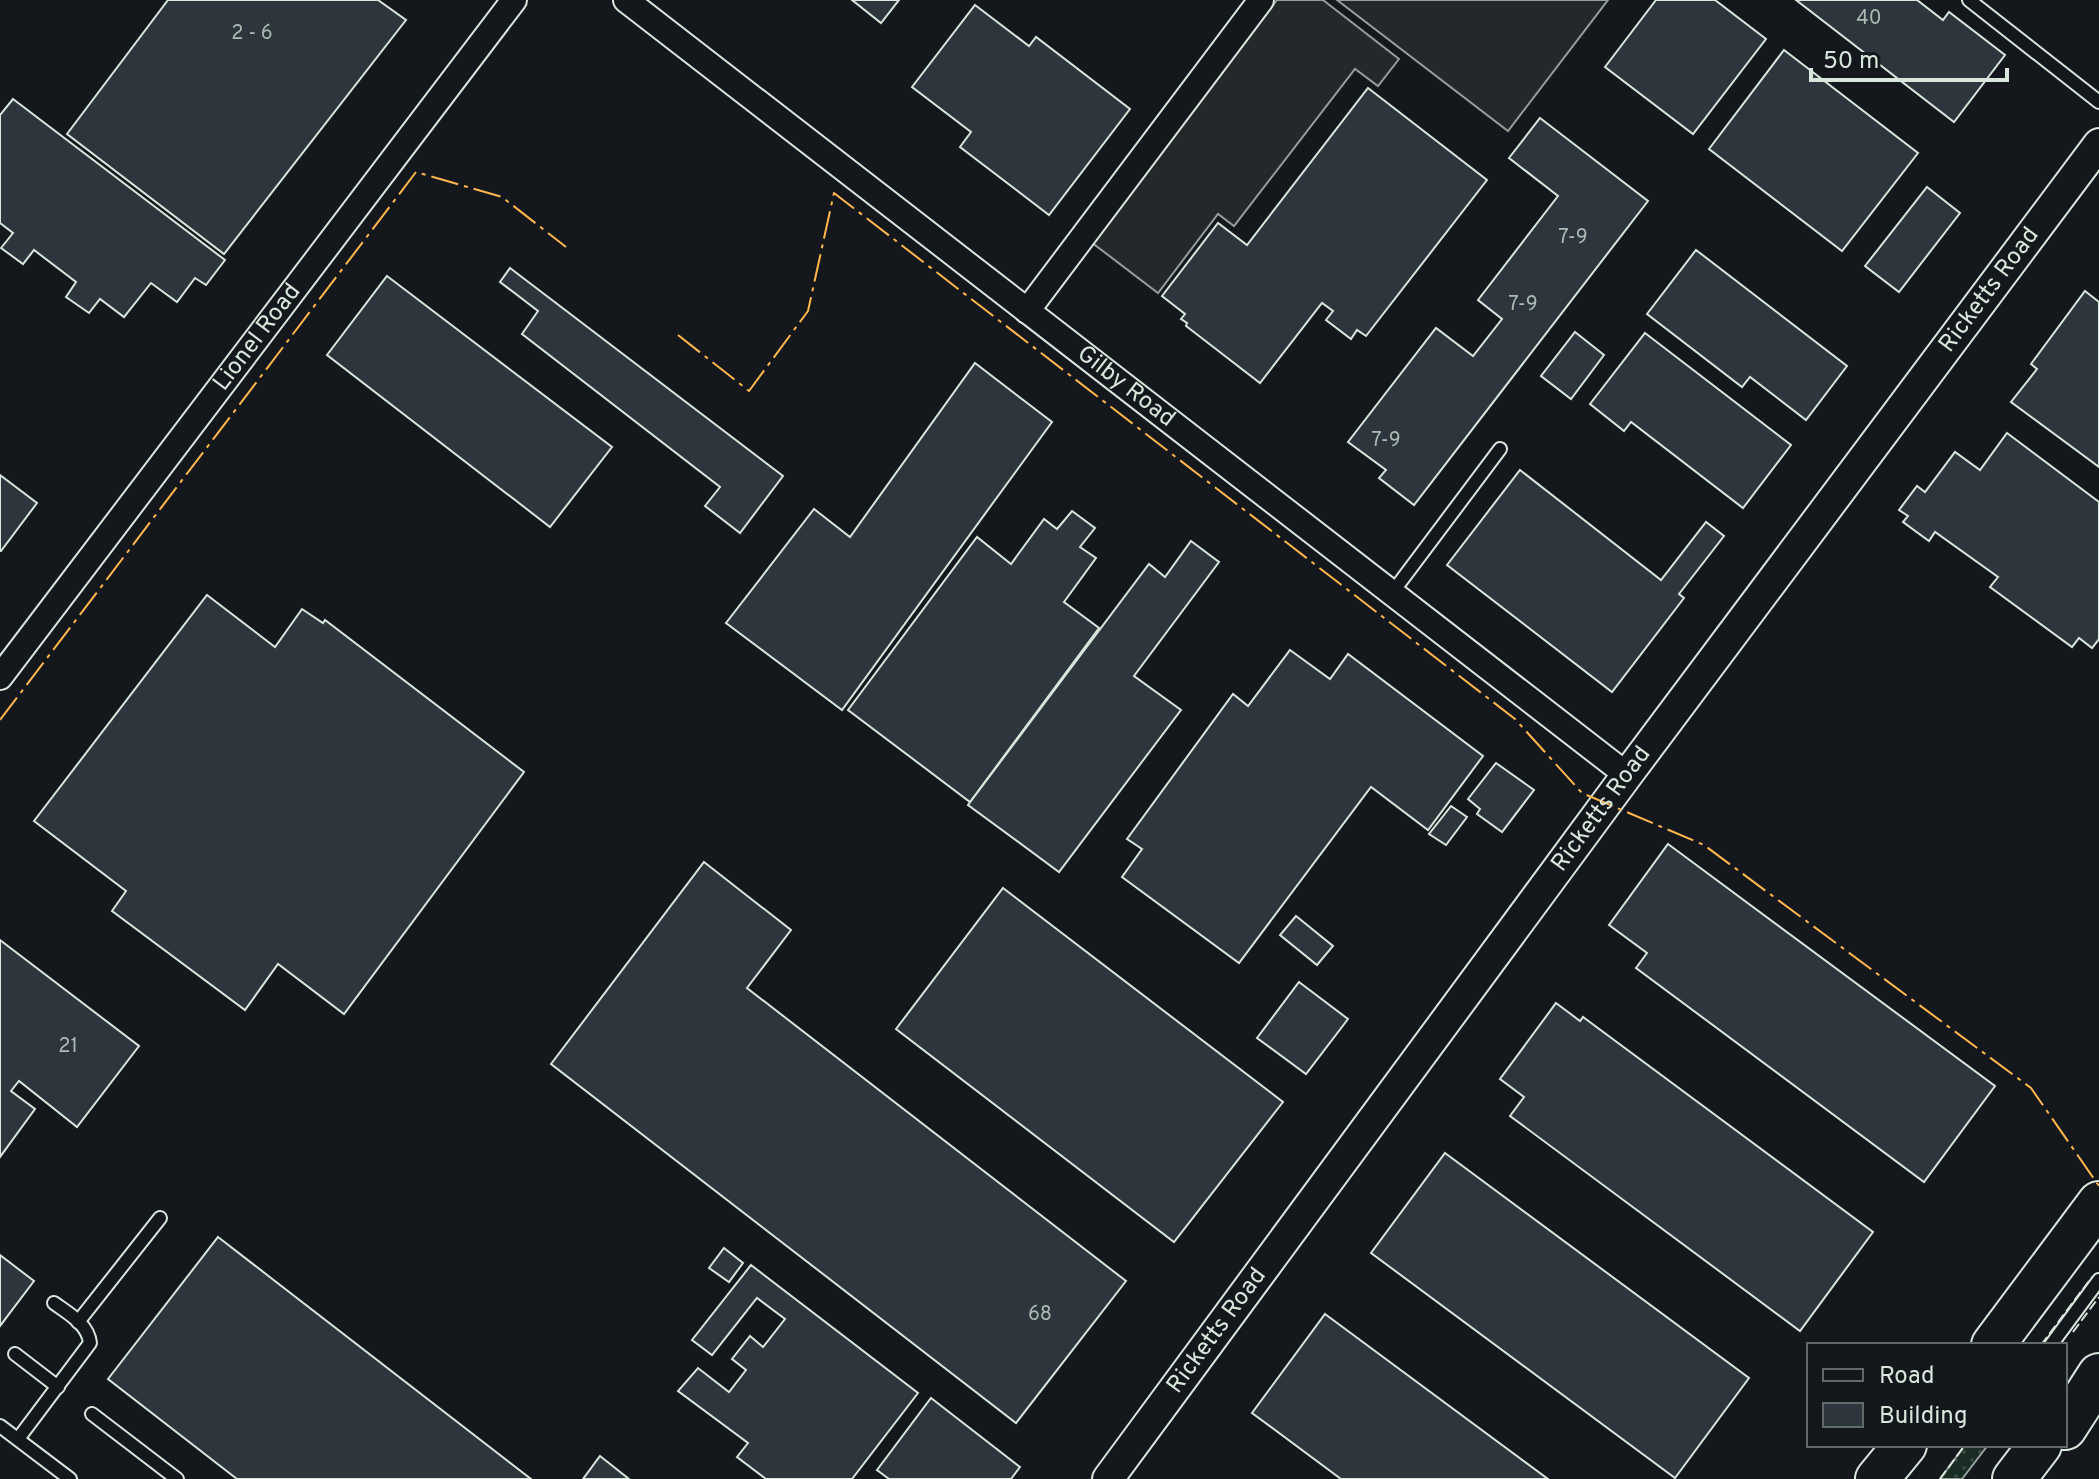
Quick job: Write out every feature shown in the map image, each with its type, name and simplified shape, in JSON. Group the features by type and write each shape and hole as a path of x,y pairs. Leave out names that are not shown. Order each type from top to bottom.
{"highway":[{"path":"1988,1343 2092,1219"},
{"path":"1995,1343 2092,1219"},
{"path":"2067,1423 2084,1385"},
{"path":"1877,1479 1903,1447"},
{"path":"1893,1479 1917,1447"},
{"path":"2014,1479 2038,1447"},
{"path":"2032,1479 2053,1447"}],"street":[{"name":"Lionel Road","path":"0,677 514,0"},
{"name":"Gilby Road","path":"626,0 1627,775"},
{"path":"1027,311 1261,0"},
{"name":"Ricketts Road","path":"1108,1479 1627,775 2099,144"}],"lane":[{"path":"1969,0 2099,102"},
{"path":"1392,593 1500,449"},
{"path":"78,1322 160,1218"},
{"path":"2052,1343 2099,1280"},
{"path":"18,1439 90,1343 89,1334 54,1303"},
{"path":"15,1354 58,1387"},
{"path":"92,1414 177,1479"},
{"path":"0,1426 70,1479"}],"green space":[{"path":"1964,1447 1986,1447 1962,1479 1940,1479"}],"shaded area":[{"path":"1277,0 1323,0 1399,59 1378,86 1355,69 1234,226 1218,214 1158,293 1091,242"},
{"path":"1337,0 1608,0 1508,131"}],"building":[{"path":"168,0 378,0 406,20 224,254 67,134"},
{"path":"852,0 899,0 881,23"},
{"path":"1656,0 1715,0 1766,39 1693,134 1605,67"},
{"path":"1796,0 1917,0 1943,20 1949,12 2005,55 1954,122"},
{"path":"975,5 1029,46 1036,37 1130,109 1049,215 960,147 971,132 912,87"},
{"path":"1784,50 1918,153 1842,251 1709,149"},
{"path":"1368,88 1487,180 1366,336 1357,330 1351,339 1326,320 1333,311 1322,303 1260,383 1186,326 1187,323 1181,319 1185,314 1162,296 1218,223 1247,245"},
{"path":"13,99 225,260 206,285 195,278 177,302 151,283 124,317 100,299 89,313 66,297 76,282 34,250 23,264 1,248 13,233 0,223 0,115"},
{"path":"1540,118 1648,201 1414,505 1379,478 1386,470 1348,442 1436,328 1473,356 1502,319 1478,300 1558,196 1509,158"},
{"path":"1927,187 1960,213 1899,292 1865,266"},
{"path":"1696,250 1847,366 1806,420 1750,377 1742,387 1647,314"},
{"path":"510,268 783,476 740,533 705,506 720,487 522,334 538,311 500,282"},
{"path":"387,276 612,447 550,527 327,355"},
{"path":"2085,291 2099,302 2099,467 2011,402 2037,369 2031,364"},
{"path":"1575,332 1604,355 1571,399 1541,376"},
{"path":"1645,333 1791,445 1743,508 1631,422 1624,431 1590,404"},
{"path":"975,363 1052,422 842,710 726,623 814,509 850,537"},
{"path":"2007,433 2099,502 2099,639 2092,648 2079,638 2072,647 1990,587 1998,577 1935,532 1929,541 1903,522 1908,516 1899,510 1917,486 1925,492 1955,452 1980,470"},
{"path":"1520,470 1661,580 1706,522 1724,536 1679,594 1684,598 1612,692 1447,565"},
{"path":"0,475 37,503 1,551 0,551"},
{"path":"1072,511 1095,528 1080,547 1096,558 1064,602 1099,628 970,802 848,710 977,537 1011,564 1044,519 1057,529"},
{"path":"1191,541 1219,562 1134,676 1181,710 1059,872 968,805 1149,564 1165,577"},
{"path":"207,595 275,647 302,609 323,623 325,620 524,772 344,1014 278,964 245,1010 112,911 126,891 34,821"},
{"path":"1290,650 1330,679 1348,654 1483,756 1428,830 1371,787 1239,963 1122,877 1142,849 1127,839 1233,694 1248,706"},
{"path":"1496,763 1534,790 1502,832 1477,814 1480,809 1468,799"},
{"path":"1451,806 1467,817 1446,845 1429,834"},
{"path":"1668,844 1995,1086 1924,1182 1636,968 1647,953 1609,925"},
{"path":"704,862 791,930 747,988 1126,1281 1016,1423 551,1064"},
{"path":"1003,888 1283,1102 1174,1242 896,1029"},
{"path":"1296,916 1333,946 1317,965 1280,935"},
{"path":"0,940 139,1046 77,1127 19,1081 11,1091 35,1109 0,1157"},
{"path":"1299,982 1348,1019 1306,1074 1257,1038"},
{"path":"1556,1003 1580,1021 1583,1017 1873,1232 1800,1331 1510,1116 1524,1097 1500,1079"},
{"path":"1445,1153 1749,1378 1675,1478 1371,1253"},
{"path":"218,1237 531,1479 237,1479 108,1379"},
{"path":"724,1248 743,1263 729,1282 709,1268"},
{"path":"0,1255 34,1281 0,1326"},
{"path":"751,1265 918,1393 852,1479 766,1479 737,1457 748,1443 678,1391 698,1368 729,1392 746,1370 732,1359 750,1336 763,1347 785,1319 757,1298 712,1355 692,1340"},
{"path":"1325,1314 1548,1479 1341,1479 1252,1413"},
{"path":"931,1398 1020,1467 1011,1479 889,1479 877,1470"},
{"path":"600,1456 629,1479 583,1479"}],"fence":[{"path":"2042,1343 2092,1277"},
{"path":"2073,1332 2099,1297"},
{"path":"1940,1479 1964,1447"}],"power":[{"path":"0,720 416,172 502,197 566,247"},
{"path":"678,335 749,391 808,311 834,193 1515,719 1582,793 1704,845 2031,1088 2099,1186"}]}
